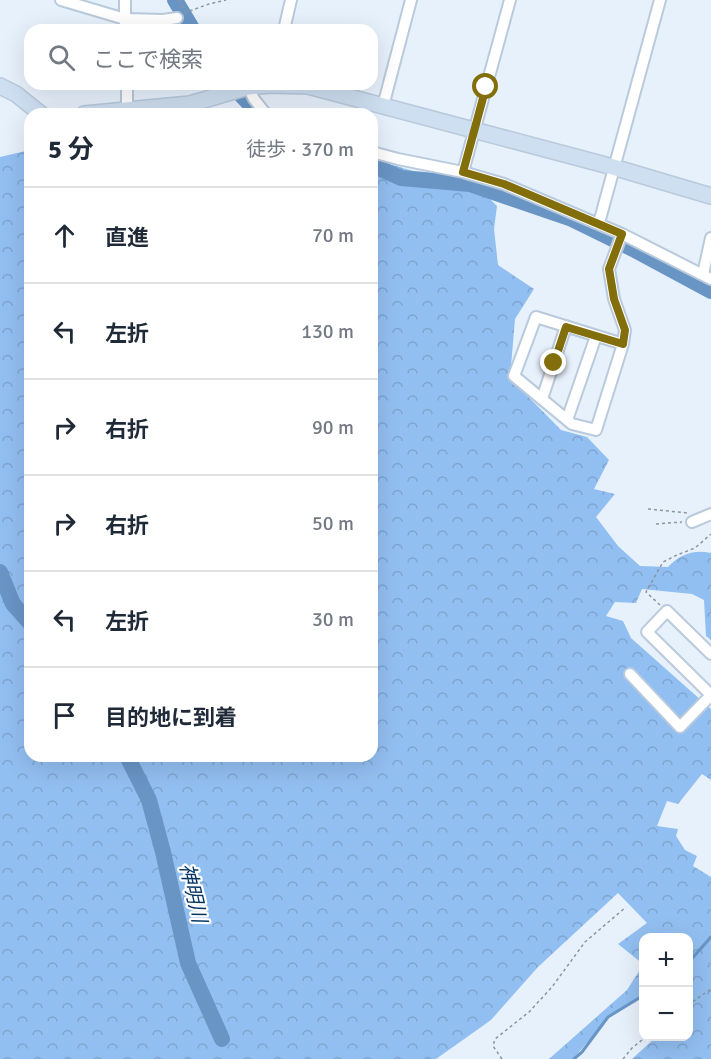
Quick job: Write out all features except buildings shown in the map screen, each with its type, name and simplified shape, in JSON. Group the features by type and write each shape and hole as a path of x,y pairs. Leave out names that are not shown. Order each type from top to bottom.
{"street":[{"path":"61,0 125,24 177,18"},
{"path":"125,0 125,24"},
{"path":"285,24 291,0"},
{"path":"383,106 411,0"},
{"path":"463,172 510,0"},
{"path":"599,223 660,0"},
{"path":"0,86 16,94 34,108"},
{"path":"127,90 128,108"},
{"path":"149,108 190,104 238,90"},
{"path":"250,90 261,108"},
{"path":"323,90 613,167 711,196"},
{"path":"378,154 463,172 504,184 599,223 707,277 711,238"},
{"path":"622,234 609,269 614,299 625,330 623,344 596,430 572,424 514,376 536,317 623,344"},
{"path":"542,399 566,327"},
{"path":"567,420 596,336"},
{"path":"692,522 707,514"},
{"path":"630,674 680,728 711,695 647,632 667,611 711,654"}],"path":[{"path":"179,0 185,12 226,0"},
{"path":"648,509 707,514"},
{"path":"656,524 692,522"},
{"path":"667,611 646,592 663,562 695,548 711,534"},
{"path":"502,1059 493,1046 495,1039 529,1012 552,987 585,942 626,907"},
{"path":"693,1002 711,989"},
{"path":"623,1059 641,1041"}],"green space":[{"path":"24,151 24,762 378,762 378,161 483,192 497,206 494,229 498,265 534,289 515,319 510,378 561,430 587,437 609,460 594,489 615,494 596,517 618,546 640,566 668,567 677,559 688,554 711,553 711,640 706,636 704,600 692,594 642,589 636,603 615,602 606,616 623,621 631,638 711,709 711,780 702,774 678,804 667,801 657,826 678,829 676,836 685,850 697,856 693,866 711,877 711,1059 632,1059 652,1041 693,1041 693,933 639,933 639,961 618,944 647,923 618,893 538,967 491,1020 436,1059 0,1059 0,157"},
{"path":"639,971 639,999 608,1018 573,1059 549,1059 627,990"}],"waterway":[{"path":"175,0 189,24"},
{"path":"237,90 253,108"},
{"path":"378,168 401,178 470,184 572,219 711,291"},
{"name":"神明川","path":"0,572 13,604 24,616"},
{"name":"神明川","path":"130,762 149,800 188,963 222,1039"},
{"path":"693,957 711,937"},
{"path":"574,1059 582,1052 608,1017 639,998"}],"route":[{"path":"486,87 463,172 504,184 622,234 609,269 614,299 625,330 623,344 566,327 554,363"}]}
